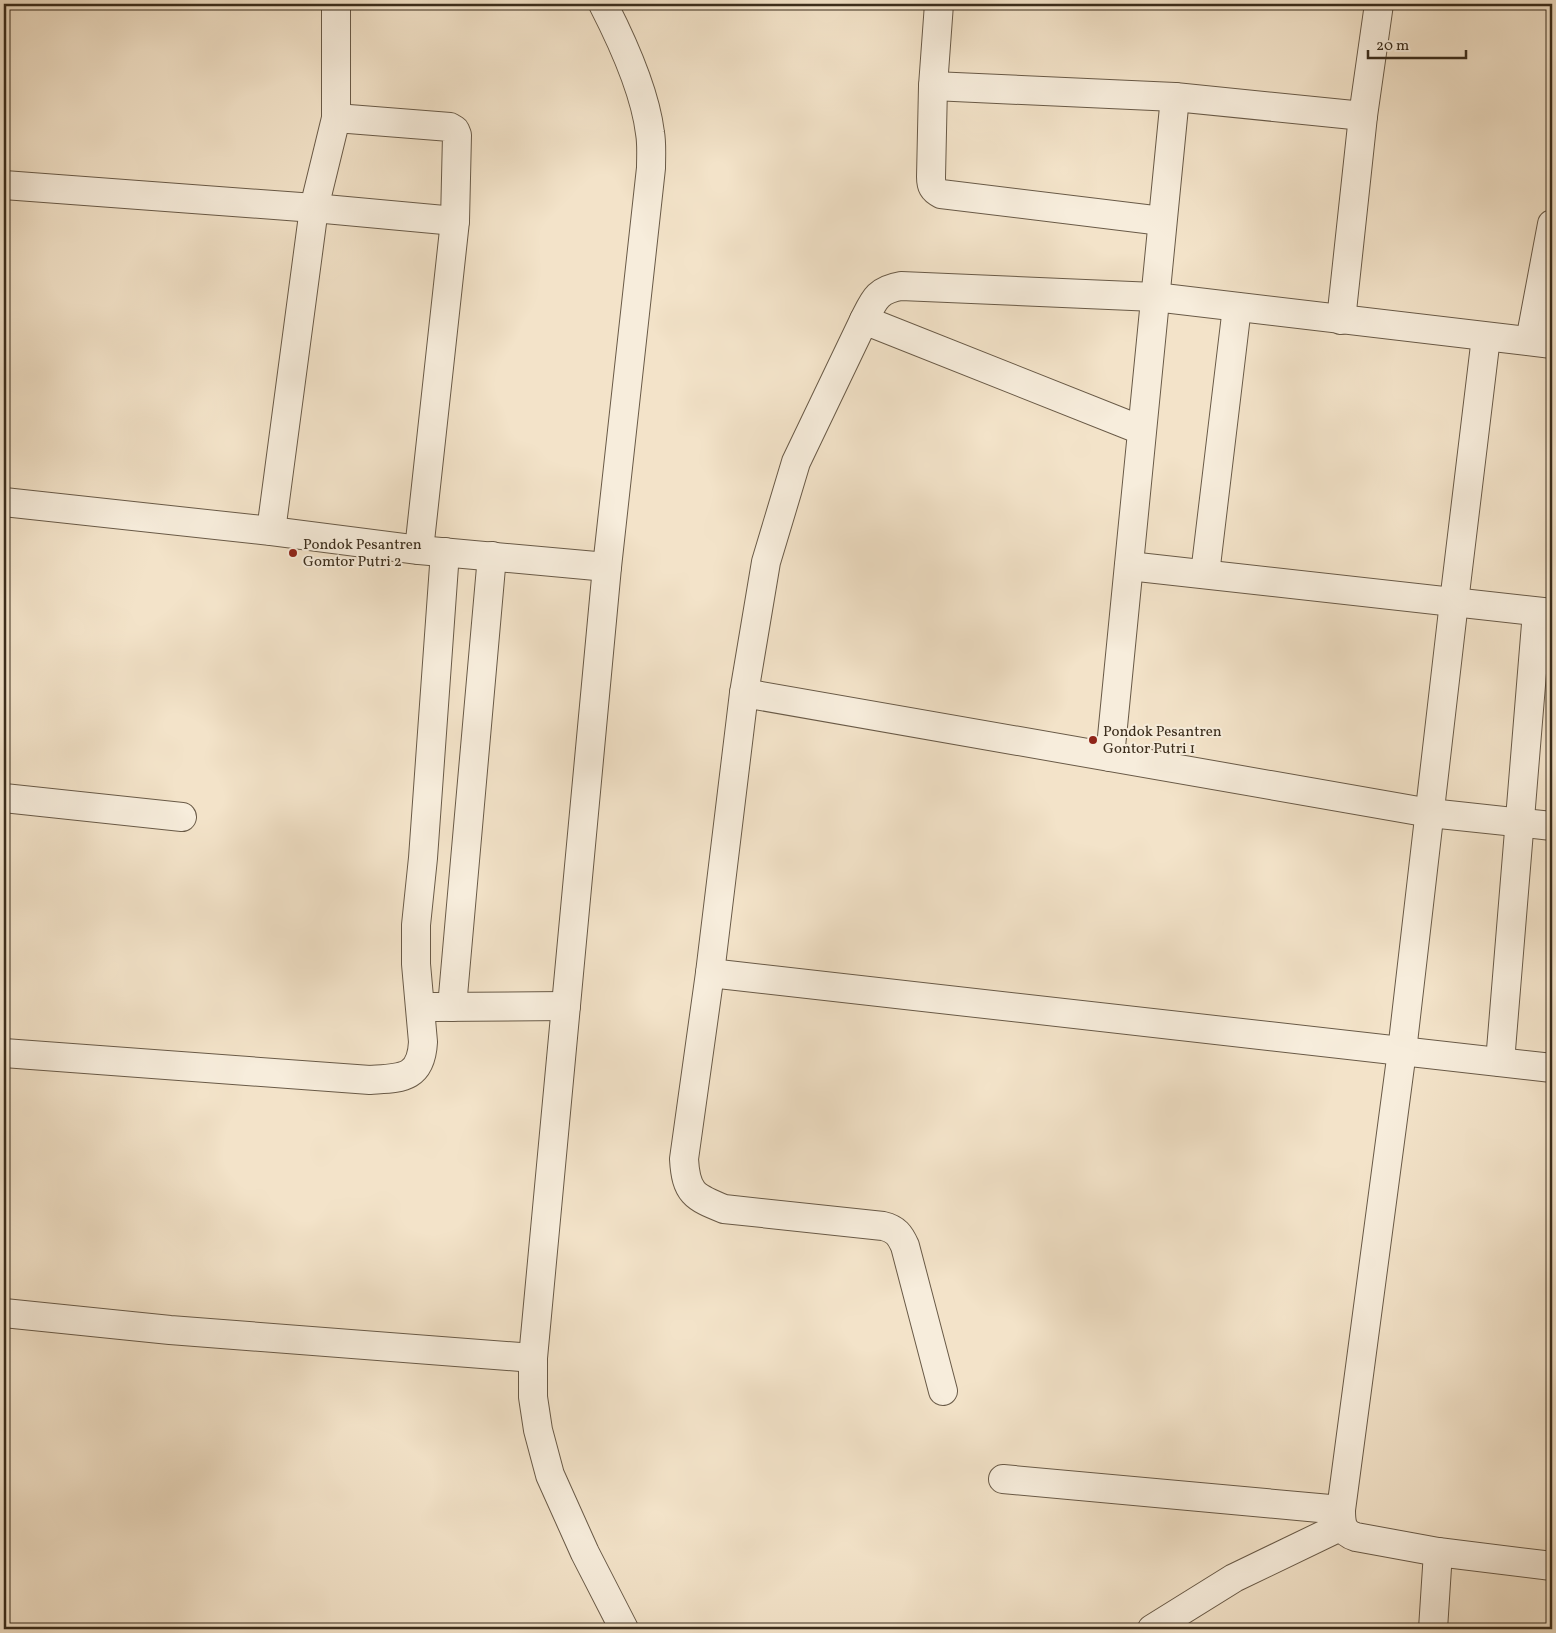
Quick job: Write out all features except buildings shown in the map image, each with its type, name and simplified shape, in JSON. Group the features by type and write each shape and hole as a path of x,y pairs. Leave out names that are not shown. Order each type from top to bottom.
{"street":[{"path":"271,532 314,208 336,118 336,4"},
{"path":"603,4 623,43 645,108 650,133 652,168 607,567 533,1358 533,1397 538,1430 550,1475 585,1553 624,1629"},
{"path":"939,4 933,86 930,183 933,188 938,192 951,196 1162,221"},
{"path":"1341,320 1363,116 1379,4"},
{"path":"933,86 1175,97 1363,116"},
{"path":"1110,757 1175,97"},
{"path":"4,1053 370,1080 401,1078 415,1068 422,1053 423,1042 416,964 416,925 423,858 434,703 432,551 455,221 457,135 454,129 450,127 336,118"},
{"path":"4,185 314,208 455,221"},
{"path":"943,1391 905,1246 897,1232 883,1226 724,1209 703,1201 696,1195 686,1181 684,1159 710,973 744,693 766,562 796,462 864,320 880,293 891,287 901,286 1155,297 1541,343 1552,224"},
{"path":"1205,574 1238,307"},
{"path":"864,320 1141,430"},
{"path":"1486,337 1402,1051 1341,1518 1352,1536 1438,1552 1552,1566"},
{"path":"4,502 432,551 607,567"},
{"path":"452,1007 492,556"},
{"path":"1128,566 1545,612 1520,823 1500,1062"},
{"path":"744,693 1430,813 1552,826"},
{"path":"434,703 478,706"},
{"path":"4,798 182,817"},
{"path":"423,858 464,863"},
{"path":"710,973 1552,1068"},
{"path":"419,1007 566,1006"},
{"path":"4,1313 170,1330 533,1358"},
{"path":"1003,1479 1341,1518"},
{"path":"1152,1629 1234,1578 1341,1518"},
{"path":"1433,1629 1438,1552"}],"place":[{"name":"Pondok Pesantren Gomtor Putri 2","path":"293,553"},
{"name":"Pondok Pesantren Gontor Putri 1","path":"1093,740"}]}
